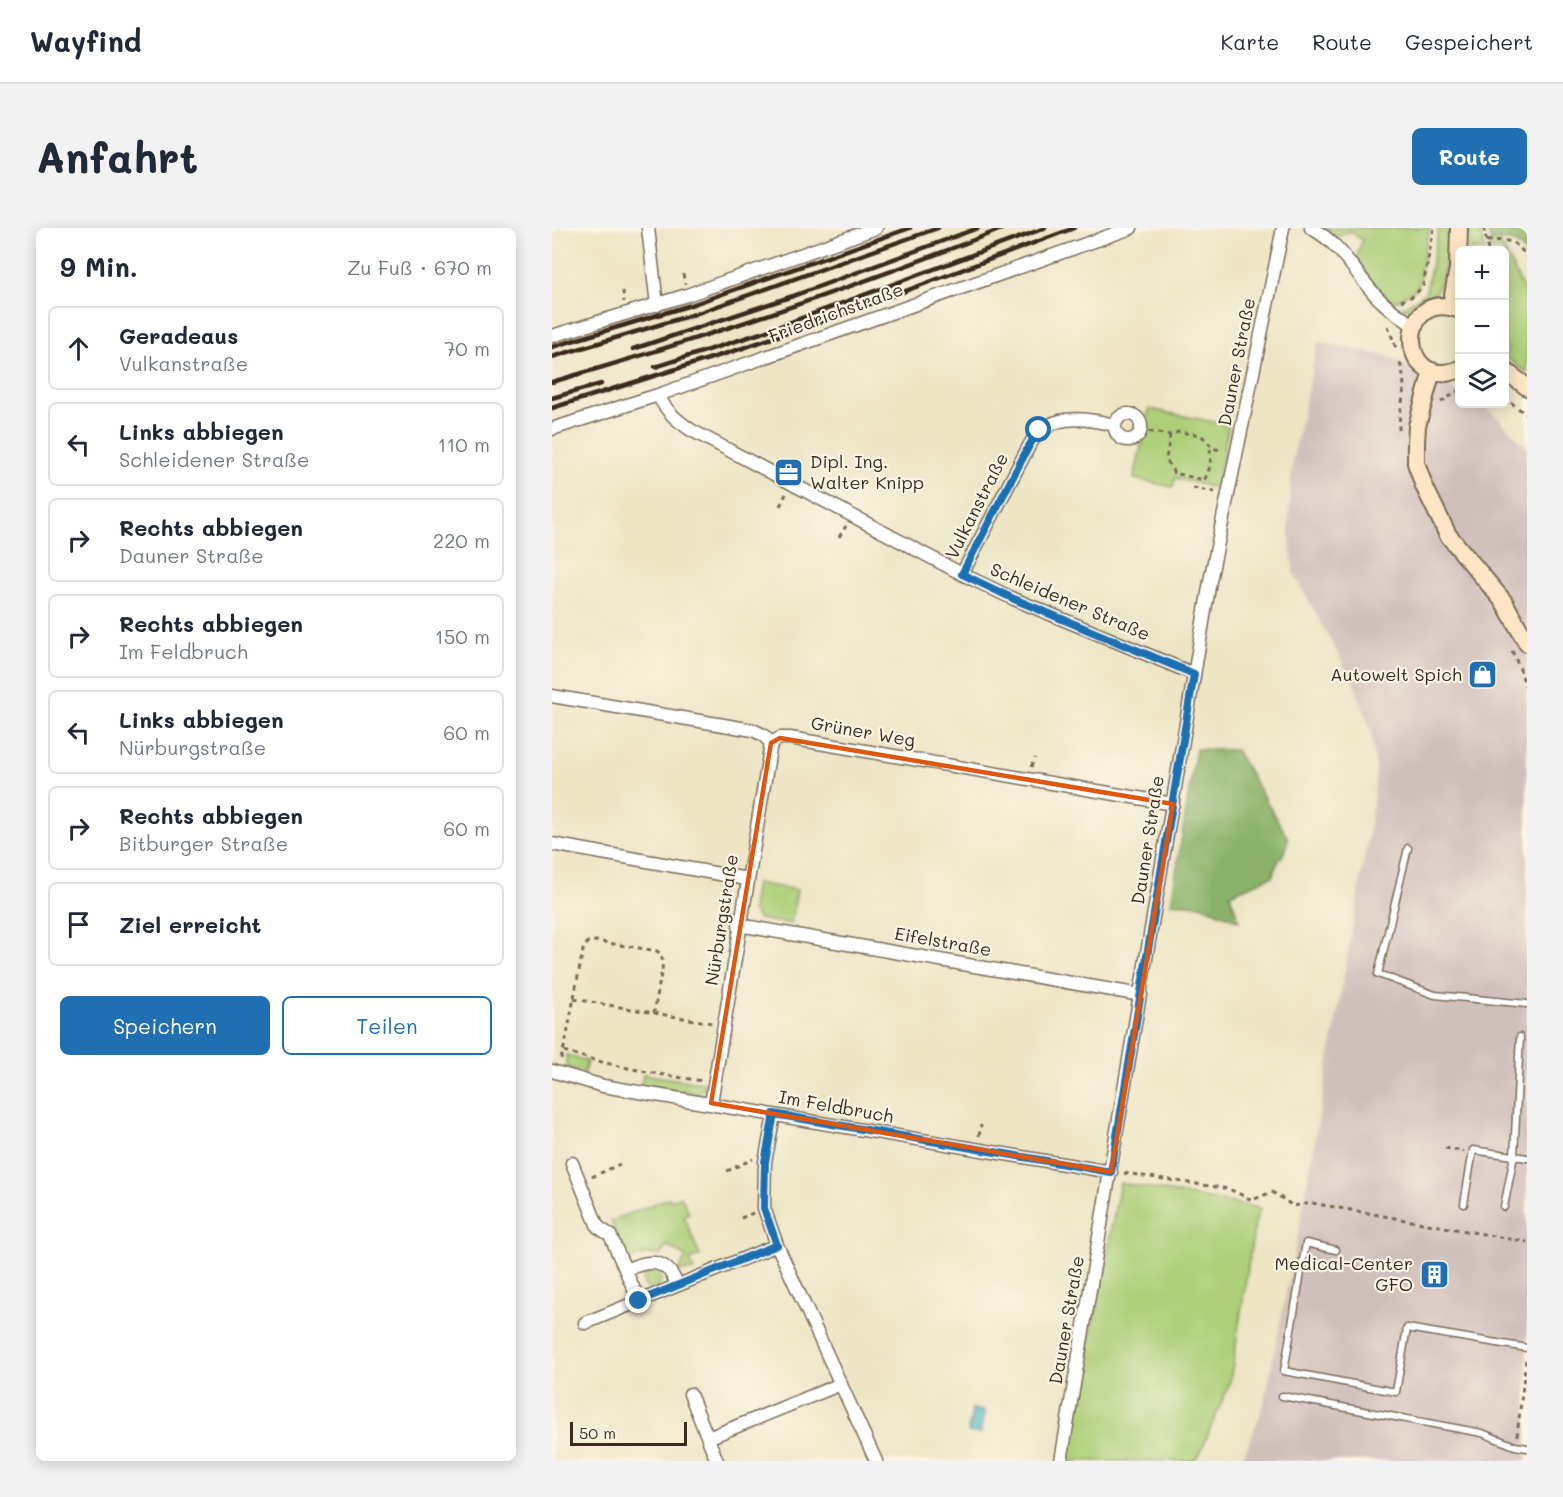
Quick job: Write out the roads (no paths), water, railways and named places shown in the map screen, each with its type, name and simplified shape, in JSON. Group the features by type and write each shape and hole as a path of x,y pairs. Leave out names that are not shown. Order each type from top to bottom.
{"main road":[{"path":"1456,300 1459,228"},
{"path":"1455,309 1440,307 1429,310 1413,325 1410,336 1415,357 1422,365 1432,371 1455,371"},
{"path":"1432,371 1424,395 1416,442 1416,463 1424,486 1448,535 1504,602 1527,643"},
{"path":"1509,374 1527,387"}],"street":[{"path":"648,228 657,305"},
{"path":"552,336 657,305 854,232 876,228"},
{"name":"Friedrichstraße","path":"552,429 658,395 1131,228"},
{"name":"Dauner Straße","path":"1061,1461 1210,581 1282,228"},
{"path":"1311,228 1324,235 1339,248 1371,290 1392,310 1413,325"},
{"name":"Schleidener Straße","path":"658,395 671,414 691,430 962,574 1014,599 1194,674"},
{"name":"Vulkanstraße","path":"1130,415 1137,419 1140,430 1136,437 1123,439 1116,433 1115,424 1123,416 1130,415"},
{"name":"Vulkanstraße","path":"962,574 1039,430 1054,423 1072,419 1115,424"},
{"path":"552,696 753,730 763,735 771,743"},
{"name":"Grüner Weg","path":"771,743 780,738 790,738 1173,804"},
{"name":"Nürburgstraße","path":"711,1103 771,743"},
{"path":"552,844 747,879"},
{"name":"Eifelstraße","path":"740,925 1141,995"},
{"name":"Im Feldbruch","path":"554,1071 603,1086 1111,1172"},
{"path":"774,1114 767,1153 764,1208 777,1245 876,1461"},
{"path":"572,1164 598,1227 610,1235 639,1301"},
{"path":"585,1323 777,1245"},
{"path":"626,1270 640,1263 660,1263 674,1276 677,1285"},
{"path":"708,1438 841,1384"},
{"path":"690,1394 717,1461"}],"lane":[{"path":"1408,848 1378,974 1434,995 1527,1004"},
{"path":"1504,1207 1514,1156 1520,1037"},
{"path":"1464,1204 1473,1150 1527,1158"},
{"path":"1336,1250 1306,1243 1284,1371 1396,1392 1407,1328 1527,1350"},
{"path":"1282,1396 1482,1433 1515,1446 1527,1448"}],"water":[{"path":"972,1409 985,1411 981,1434 968,1432"}],"railway":[{"path":"552,347 691,305 910,228"},
{"path":"552,357 695,314 938,228"},
{"path":"633,349 793,296 978,228"},
{"path":"552,382 780,311 1004,228"},
{"path":"655,367 761,333 1045,228"},
{"path":"552,408 849,312 1074,228"},
{"path":"552,398 601,384"}],"place":[{"name":"Dipl. Ing. Walter Knipp","path":"789,472"},
{"name":"Autowelt Spich","path":"1483,675"},
{"name":"Medical-Center GFO","path":"1434,1274"}]}
